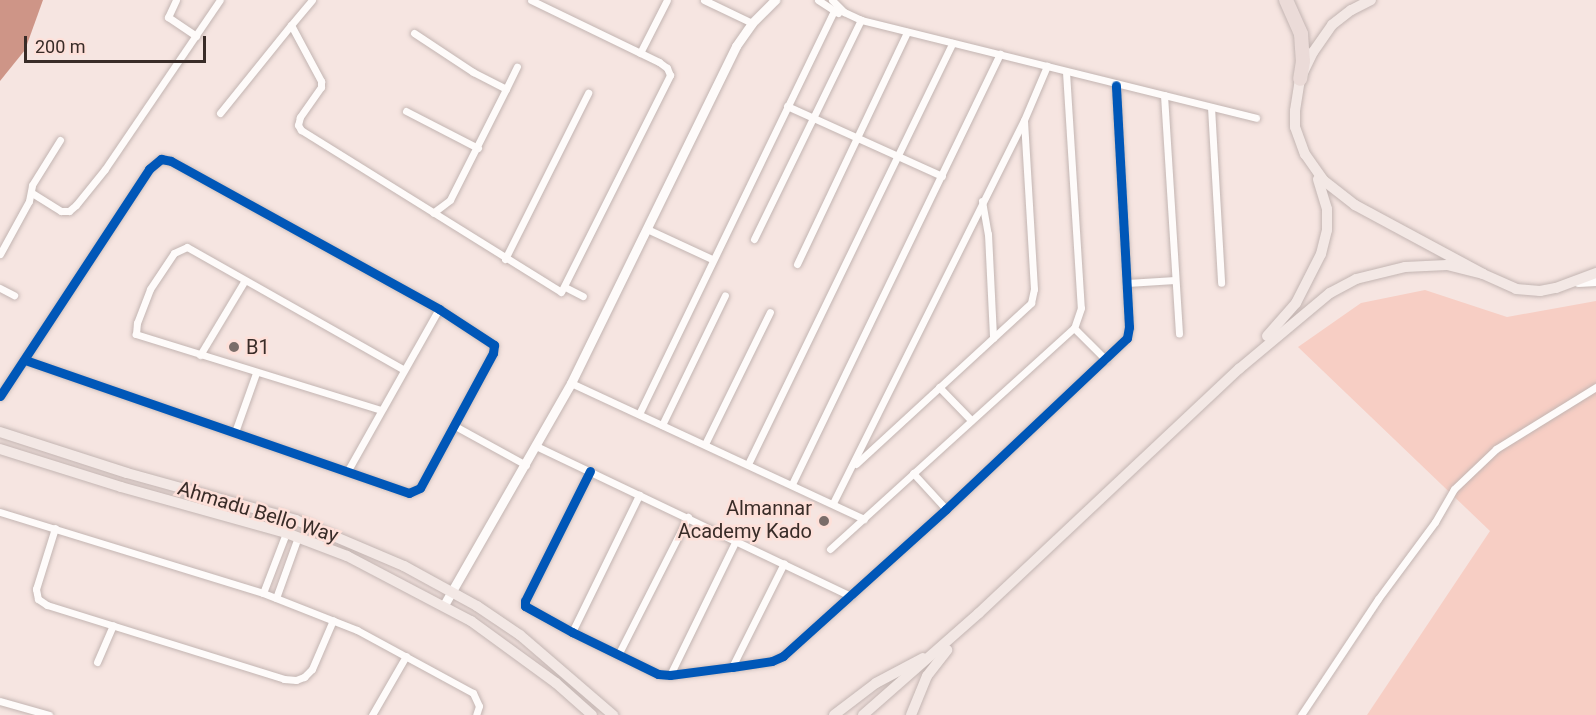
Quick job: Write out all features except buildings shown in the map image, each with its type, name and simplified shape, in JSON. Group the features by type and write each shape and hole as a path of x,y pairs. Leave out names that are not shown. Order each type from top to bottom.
{"highway":[{"path":"1286,0 1301,34 1303,61 1300,79"}],"main road":[{"path":"1239,369 1296,303 1321,254 1327,230 1327,209 1295,127 1294,111 1300,79 1313,52 1332,25 1351,9 1371,0"},
{"path":"1312,168 1348,202 1483,274 1516,289 1527,291 1556,288 1575,283 1596,273"},
{"path":"863,715 941,648 1239,369 1305,311 1330,293 1356,279 1383,270 1427,265 1463,267 1483,274"},
{"name":"Ahmadu Bello Way","path":"0,432 127,473 296,520 352,542 451,591 520,635 613,715"},
{"name":"Ahmadu Bello Way","path":"0,449 121,487 286,533 347,556 444,605 513,650 592,715"},
{"path":"911,715 933,667 979,613"},
{"path":"834,715 876,683 941,648"},
{"path":"588,692 621,715"},
{"path":"574,699 587,715"}],"street":[{"path":"176,0 168,17 196,36"},
{"path":"32,193 61,210 69,211 76,205 95,182 220,0"},
{"path":"220,112 312,0"},
{"path":"291,25 320,74 321,81 321,87 300,117 298,125 301,130 558,291 565,287 670,75 668,68 531,0"},
{"path":"640,53 667,0"},
{"path":"704,0 752,23"},
{"path":"444,605 571,383 736,46 752,23 775,0"},
{"path":"818,0 834,11 861,20 1256,118"},
{"path":"832,0 852,16"},
{"path":"639,414 712,259 834,11"},
{"path":"754,238 861,20"},
{"path":"797,264 907,32"},
{"path":"414,33 463,65 506,89"},
{"path":"748,464 952,43"},
{"path":"792,484 1000,54"},
{"path":"434,213 450,200 517,66"},
{"path":"833,503 1024,120 1047,66"},
{"path":"830,549 1074,328 1081,308 1066,72"},
{"path":"590,471 525,601 528,609 658,674 670,675 732,667 772,661 783,656 946,509 1127,338 1129,327 1116,85"},
{"path":"505,259 588,93"},
{"path":"1164,96 1179,334"},
{"path":"787,106 942,176"},
{"path":"1211,107 1221,283"},
{"path":"406,111 478,148"},
{"path":"852,468 1026,310 1034,297 1024,120"},
{"path":"0,254 32,193 38,174 60,140"},
{"path":"0,396 149,169 161,159 171,161 439,309 494,345 494,353 455,426 416,491 409,493 24,360"},
{"path":"982,201 988,234 993,338"},
{"path":"647,229 712,259"},
{"path":"381,410 136,334 137,323 150,289 174,253 187,247 404,370"},
{"path":"200,355 245,280"},
{"path":"1127,283 1175,280"},
{"path":"1575,283 1596,281"},
{"path":"565,287 583,296"},
{"path":"0,288 14,295"},
{"path":"662,424 725,295"},
{"path":"346,472 439,309"},
{"path":"705,444 770,312"},
{"path":"1074,328 1106,360"},
{"path":"235,432 256,373"},
{"path":"571,383 864,519"},
{"path":"939,387 971,420"},
{"path":"1300,715 1378,599 1435,522 1454,489 1496,449 1596,387"},
{"path":"455,426 525,465"},
{"path":"536,446 851,596"},
{"path":"913,473 946,509"},
{"path":"572,632 639,495"},
{"path":"0,512 263,593 333,620 406,656 473,693 479,706 476,715"},
{"path":"618,655 688,517"},
{"path":"55,528 36,590 38,599 47,604 284,679 296,680 304,677 312,669 333,620"},
{"path":"263,593 286,533"},
{"path":"276,598 298,537"},
{"path":"670,675 736,540"},
{"path":"732,667 784,563"},
{"path":"97,662 113,625"},
{"path":"372,715 406,656"},
{"path":"0,701 49,715"}],"shaded area":[{"path":"0,0 43,0 25,50 0,81"},
{"path":"1425,290 1507,317 1596,301 1596,715 1367,715 1490,531 1298,347 1361,303"}],"cycle path":[{"path":"590,471 525,601 525,606 658,674 670,675 732,667 772,661 783,656 946,509 1127,338 1129,327 1116,85"},
{"path":"0,396 149,169 161,159 171,161 439,309 494,345 493,353 420,488 409,493 24,360"}],"place":[{"name":"B1","path":"234,347"},
{"name":"Almannar Academy Kado","path":"824,521"}]}
